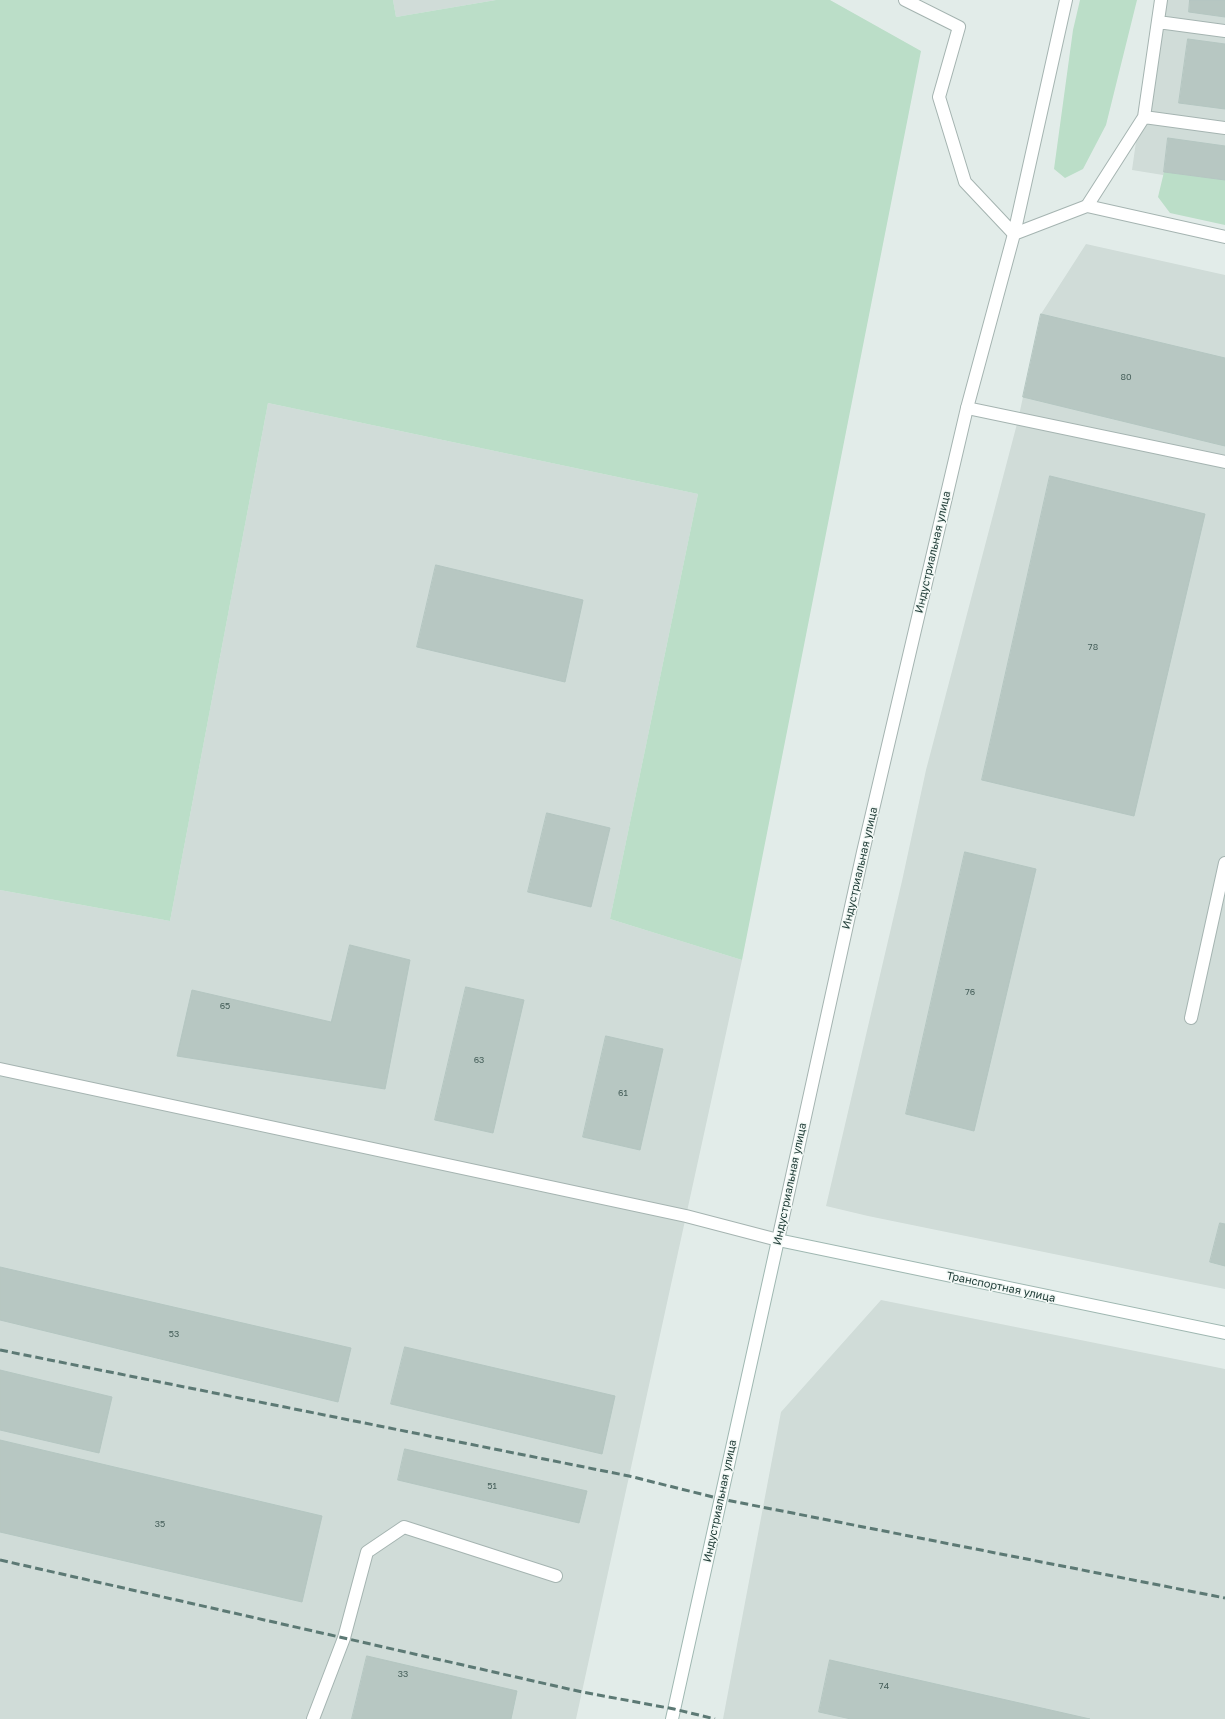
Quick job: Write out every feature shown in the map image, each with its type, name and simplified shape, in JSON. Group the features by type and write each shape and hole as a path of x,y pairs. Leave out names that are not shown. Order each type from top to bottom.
{"street":[{"path":"905,0 959,27 939,97 965,182 1014,234 1087,206 1225,237"},
{"name":"Индустриальная улица","path":"672,1719 864,844 967,408 1014,234 1066,0"},
{"path":"1087,206 1144,117 1161,0"},
{"path":"1158,22 1225,31"},
{"path":"1144,117 1225,128"},
{"path":"967,408 1225,462"},
{"path":"1192,1018 1225,863"},
{"name":"Транспортная улица","path":"0,1069 686,1216 778,1240 1225,1333"},
{"path":"313,1719 344,1638 367,1552 404,1527 556,1576"}],"shaded area":[{"path":"393,0 496,0 396,17"},
{"path":"1156,0 1225,0 1225,185 1132,170"},
{"path":"1086,244 1225,275 1225,1289 868,1216 826,1206 902,881 926,770 1018,420 1041,314"},
{"path":"268,403 698,494 610,919 742,960 576,1719 0,1719 0,890 170,921"},
{"path":"881,1300 1225,1369 1225,1719 723,1719 781,1412"}],"green space":[{"path":"0,0 393,0 396,17 496,0 830,0 921,51 742,960 610,919 698,494 268,403 170,921 0,890"},
{"path":"1080,0 1137,0 1106,125 1083,169 1065,178 1054,169 1073,30"},
{"path":"1164,172 1225,180 1225,225 1170,213 1158,197"}],"building":[{"path":"1190,0 1225,0 1225,17 1189,12"},
{"path":"1188,39 1225,44 1225,109 1179,103"},
{"path":"1168,138 1225,146 1225,180 1164,172"},
{"path":"1041,314 1225,358 1225,446 1023,397"},
{"path":"1050,476 1205,514 1134,816 982,780"},
{"path":"436,565 583,600 565,682 417,647"},
{"path":"547,813 610,828 591,907 528,892"},
{"path":"965,852 1036,869 974,1131 906,1114"},
{"path":"350,945 410,960 385,1089 177,1056 192,990 331,1022"},
{"path":"466,987 524,1000 493,1133 435,1120"},
{"path":"606,1036 663,1049 640,1150 583,1137"},
{"path":"1220,1223 1225,1224 1225,1266 1210,1262"},
{"path":"0,1267 351,1348 338,1402 0,1320"},
{"path":"405,1347 615,1396 602,1454 391,1404"},
{"path":"0,1370 112,1397 99,1453 0,1430"},
{"path":"0,1440 322,1516 302,1602 0,1532"},
{"path":"405,1449 587,1491 579,1523 398,1480"},
{"path":"367,1656 517,1691 511,1719 352,1719"},
{"path":"830,1660 1090,1719 851,1719 819,1712"}],"railway":[{"path":"0,1350 629,1476 721,1499 1225,1598"},
{"path":"0,1560 582,1692 674,1709 715,1719"}]}
